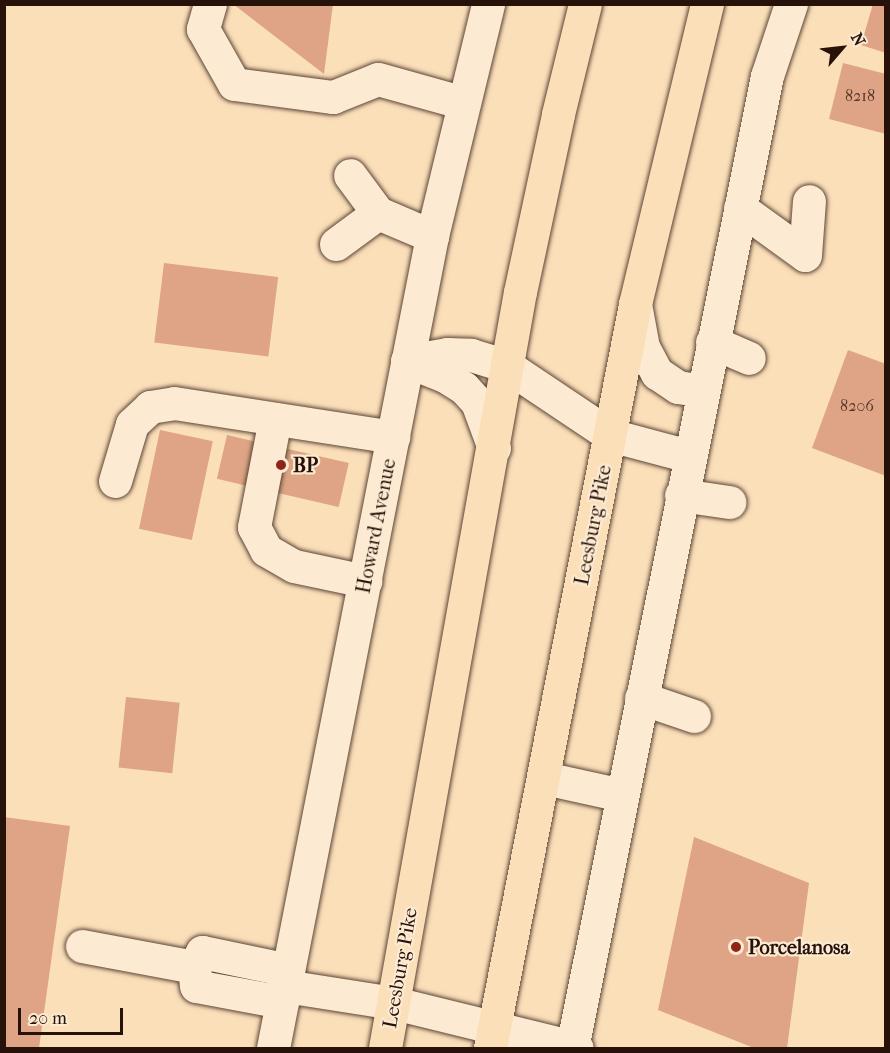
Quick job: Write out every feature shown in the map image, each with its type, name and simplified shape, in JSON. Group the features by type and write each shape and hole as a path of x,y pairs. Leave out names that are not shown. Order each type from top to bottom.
{"highway":[{"name":"Leesburg Pike","path":"385,1048 507,366 558,114 585,4"},
{"name":"Leesburg Pike","path":"492,1039 635,304 707,4"}],"street":[{"path":"210,4 203,29 234,84 333,97 378,79 464,103"},
{"name":"Howard Avenue","path":"273,1048 432,236 488,4"},
{"path":"82,946 285,986 394,1003 492,1039 574,1048 681,495 767,76 791,4"},
{"path":"350,175 378,213 432,236"},
{"path":"740,208 805,255 809,201"},
{"path":"336,244 378,213"},
{"path":"635,304 643,348 657,373 678,387 702,391"},
{"path":"712,342 749,358"},
{"path":"407,361 447,354 471,355 507,366 610,435 689,456"},
{"path":"407,361 445,376 464,388 481,410 494,448"},
{"path":"115,481 132,424 150,407 174,403 393,437"},
{"path":"275,418 254,527 266,550 294,566 365,581"},
{"path":"681,495 729,502"},
{"path":"641,698 694,716"},
{"path":"544,778 622,795"}],"building":[{"path":"233,4 333,4 324,74"},
{"path":"873,4 886,4 886,53 861,45"},
{"path":"843,63 886,74 886,134 829,119"},
{"path":"164,263 278,277 268,356 154,342"},
{"path":"848,350 886,364 886,476 812,448"},
{"path":"160,430 213,441 192,540 139,529"},
{"path":"227,435 349,463 339,507 217,479"},
{"path":"126,697 180,703 172,773 119,768"},
{"path":"4,817 70,826 39,1048 4,1048"},
{"name":"Porcelanosa","path":"694,837 809,883 787,1048 754,1048 658,1010"}],"place":[{"name":"BP","path":"281,465"},
{"name":"Porcelanosa","path":"736,947"}]}
